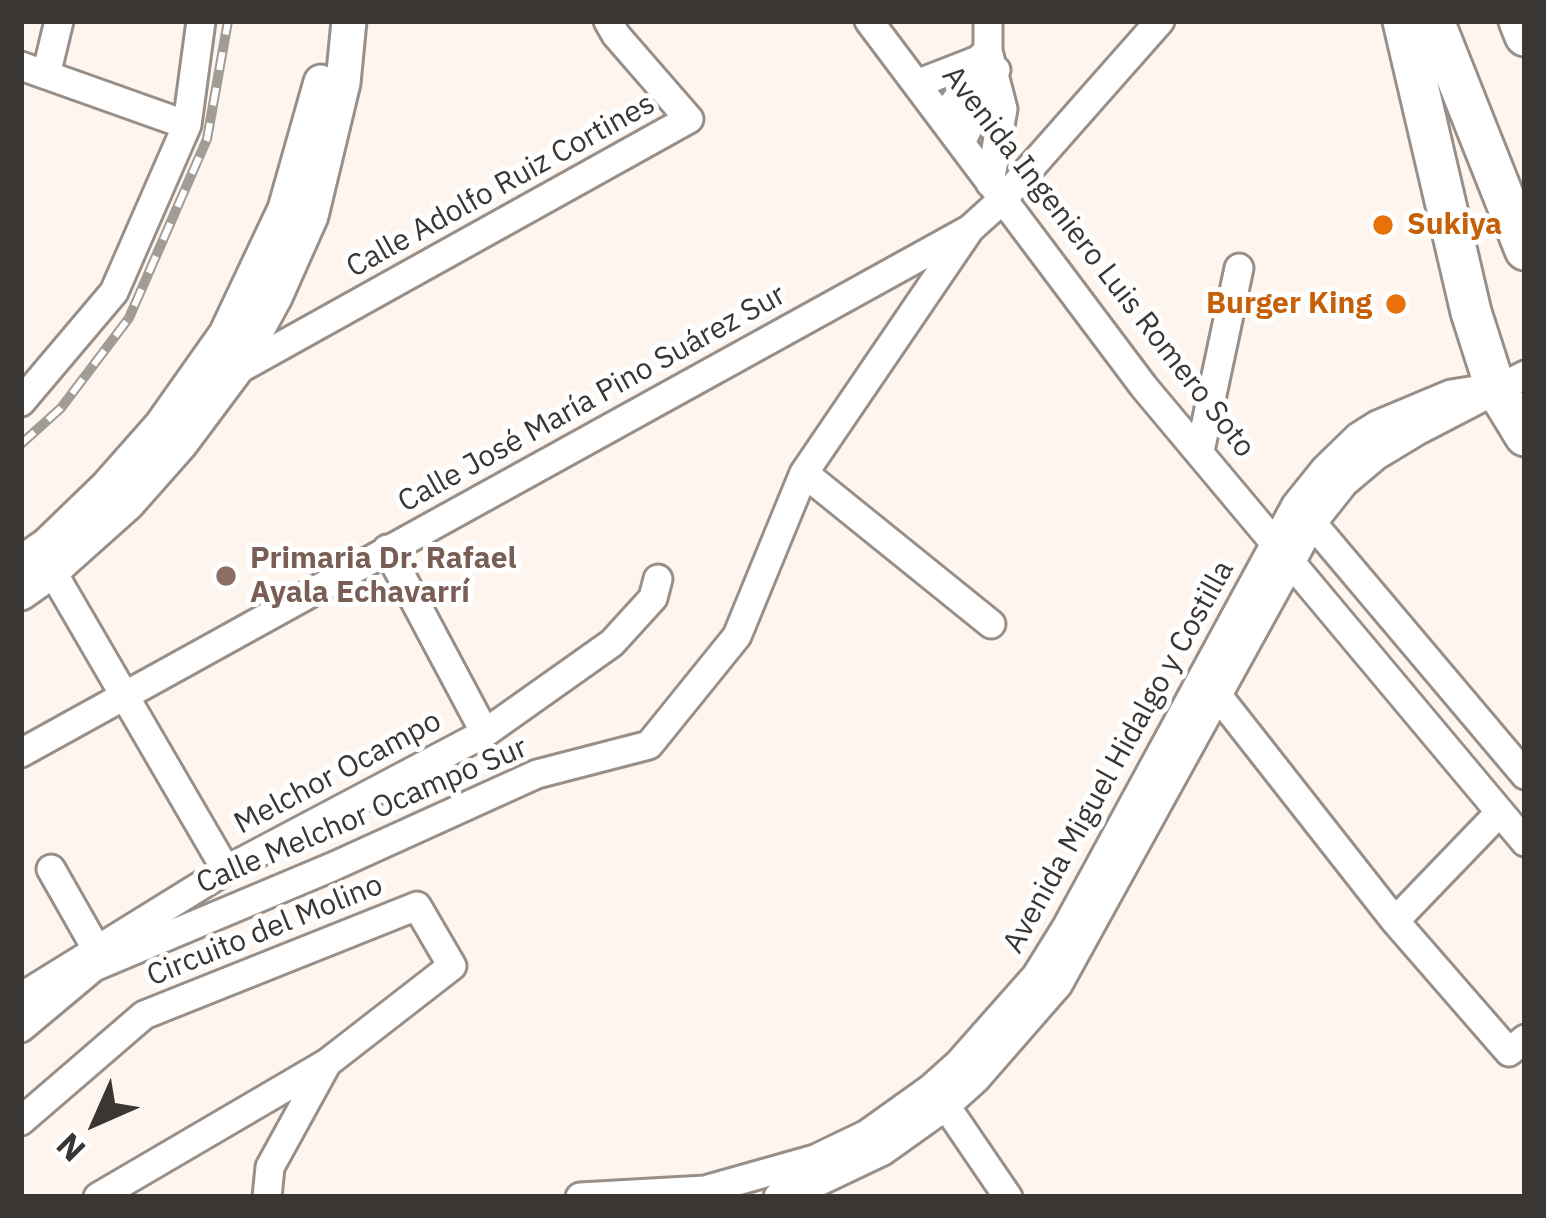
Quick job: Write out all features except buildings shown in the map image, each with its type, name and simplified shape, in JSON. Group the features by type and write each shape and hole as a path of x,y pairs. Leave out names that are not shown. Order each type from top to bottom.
{"highway":[{"path":"1402,21 1471,312 1510,381 1525,436"},
{"path":"1434,21 1525,250"},
{"path":"1519,21 1525,36"}],"main road":[{"path":"37,567 127,504 181,443 234,372 275,297 311,216 343,83 331,26"},
{"path":"21,593 47,545 108,486 160,426 226,334 285,209 321,82 331,26"}],"street":[{"path":"59,21 34,71 187,125"},
{"path":"21,402 114,292 187,125 201,21"},
{"name":"Calle Adolfo Ruiz Cortines","path":"234,372 689,119 608,21"},
{"name":"Avenida Ingeniero Luis Romero Soto","path":"869,21 1144,387 1525,842"},
{"path":"962,143 987,60 988,21"},
{"name":"Calle José María Pino Suárez Sur","path":"21,753 970,229 996,192 1160,21"},
{"path":"919,82 987,60"},
{"path":"944,118 987,60"},
{"path":"987,60 1003,109 996,192"},
{"name":"Calle Melchor Ocampo Sur","path":"21,1028 94,967 537,774 649,745 737,636 804,473 970,229"},
{"path":"1200,451 1240,268"},
{"name":"Avenida Miguel Hidalgo y Costilla","path":"778,1197 883,1151 976,1079 1058,985 1219,697 1305,514 1376,456 1510,381"},
{"path":"804,473 991,624"},
{"path":"1305,514 1525,775"},
{"path":"387,549 485,733"},
{"name":"Avenida Miguel Hidalgo y Costilla","path":"580,1197 705,1190 814,1159 867,1134 959,1063 1036,976 1285,553"},
{"path":"37,567 124,693 226,870"},
{"name":"Melchor Ocampo","path":"21,998 226,870 485,733 612,643 653,598 658,579"},
{"path":"1219,697 1395,921 1509,1052 1525,1039"},
{"path":"1395,921 1499,813"},
{"path":"51,868 98,950"},
{"name":"Circuito del Molino","path":"21,1121 144,1015 417,906 452,966 327,1063 98,1197"},
{"name":"Circuito del Molino","path":"267,1197 270,1167 327,1063"},
{"path":"946,1106 1008,1197"}],"railway":[{"path":"21,444 61,408 129,318 207,139 228,21"}],"place":[{"name":"Sukiya","path":"1383,225"},
{"name":"Burger King","path":"1396,304"},
{"name":"Primaria Dr. Rafael Ayala Echavarrí","path":"226,576"}]}
